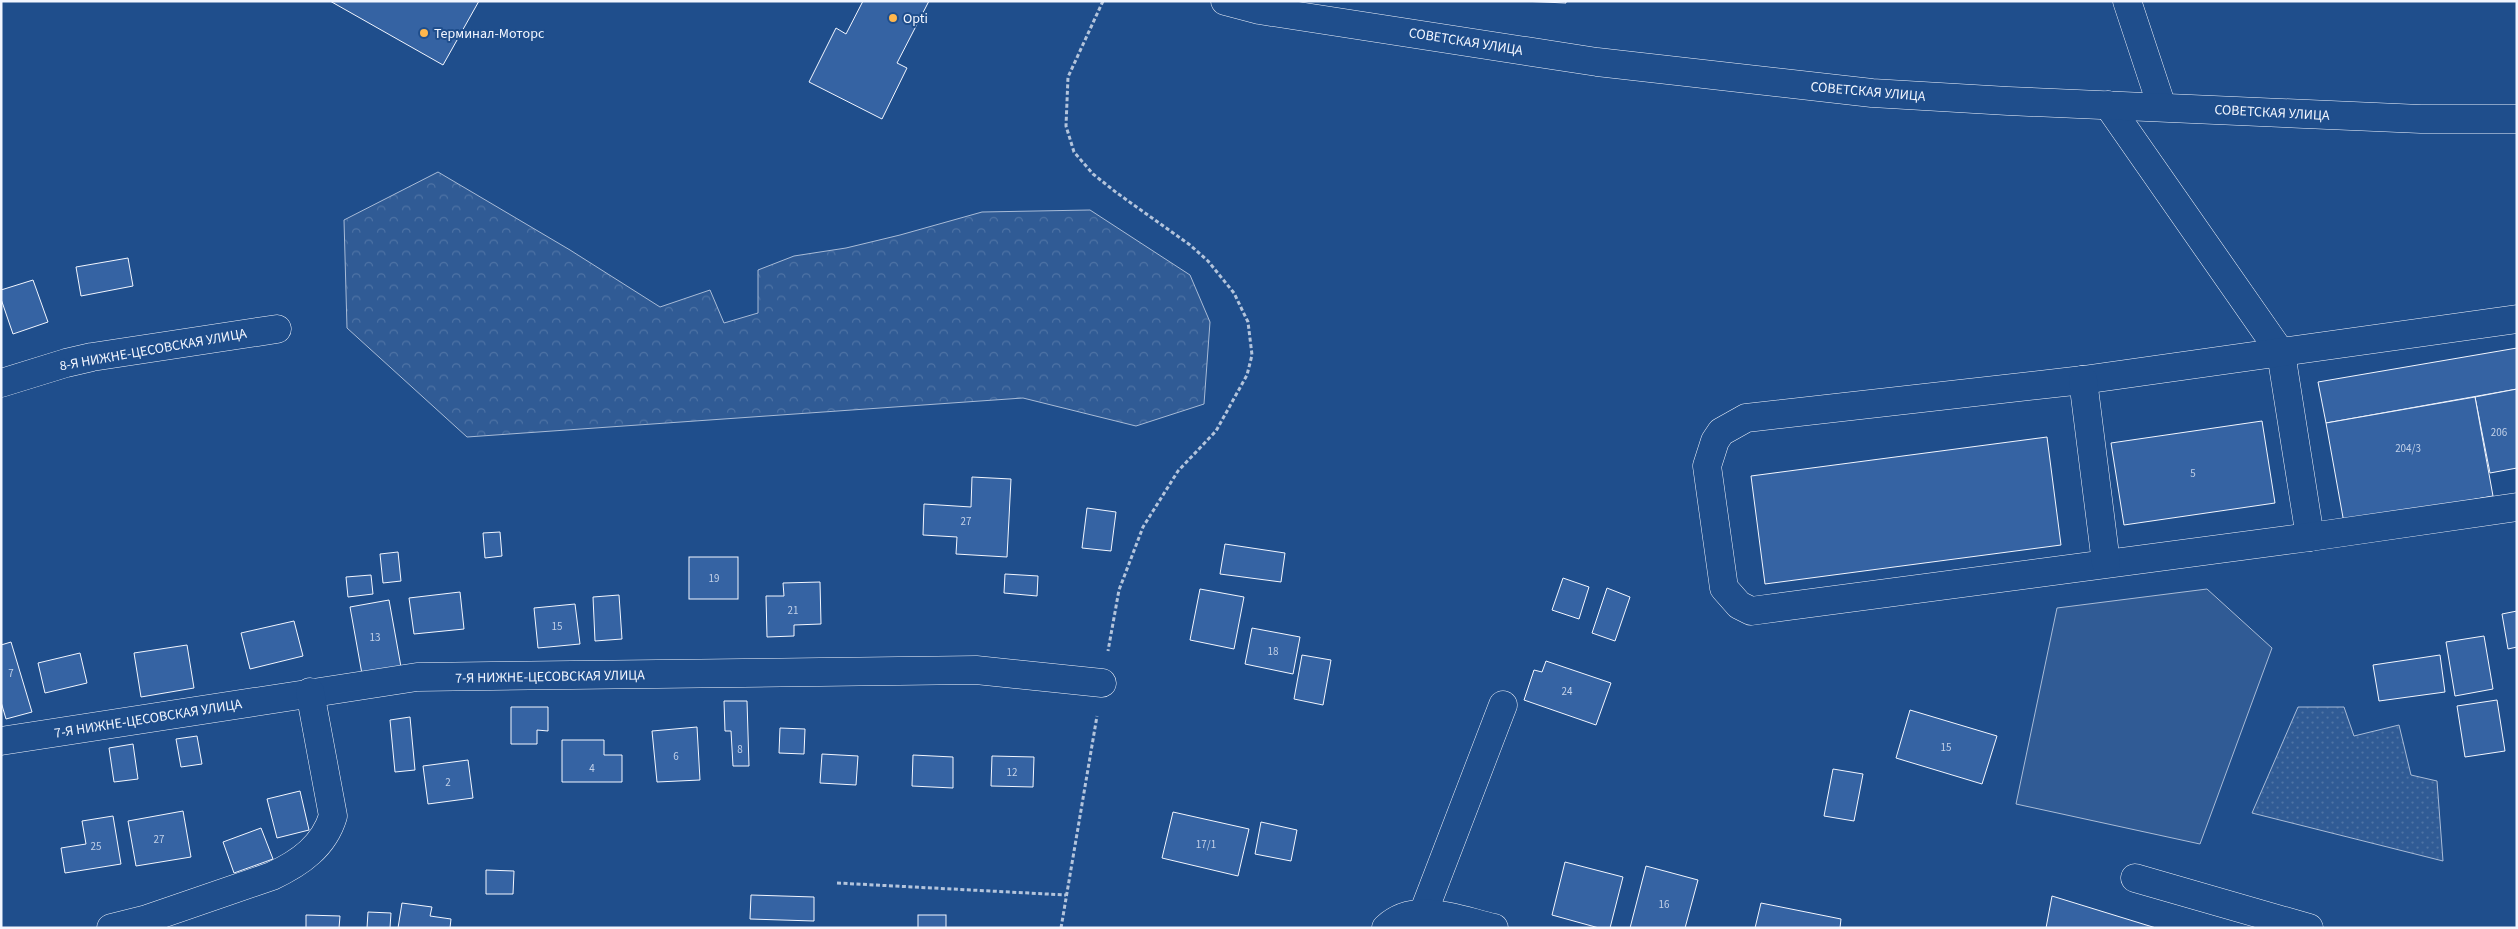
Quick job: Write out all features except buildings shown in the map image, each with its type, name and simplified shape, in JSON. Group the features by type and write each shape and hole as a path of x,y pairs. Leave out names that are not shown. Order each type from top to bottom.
{"street":[{"name":"СОВЕТСКАЯ УЛИЦА","path":"1225,1 1597,62 1872,93 2421,119 2517,119"},
{"path":"2127,1 2162,107"},
{"path":"2108,105 2281,353 2310,537"},
{"path":"2517,319 2083,380 1746,418 1721,432 1715,441 1707,466 1719,564 1724,588 1739,605 1751,610 2310,537 2517,507"},
{"name":"8-Я НИЖНЕ-ЦЕСОВСКАЯ УЛИЦА","path":"1,383 66,362 277,329"},
{"path":"2083,380 2106,563"},
{"name":"7-Я НИЖНЕ-ЦЕСОВСКАЯ УЛИЦА","path":"1,741 310,692 418,677 976,670 1102,683"},
{"path":"111,928 147,919 272,876 291,867 320,842 329,829 333,808 310,692"},
{"path":"1424,911 1503,705"},
{"path":"2135,878 2309,928"},
{"path":"1386,928 1395,920 1424,911 1494,928"}],"path":[{"path":"1061,928 1119,590 1143,527 1178,471 1216,431 1247,375 1252,355 1248,322 1234,293 1208,262 1190,245 1093,174 1074,152 1066,126 1068,77 1103,1"},
{"path":"837,884 1066,895"}],"green space":[{"path":"438,172 570,250 660,307 710,290 724,323 758,313 758,270 794,256 846,248 982,212 1090,210 1190,275 1210,322 1204,404 1136,426 1023,398 467,437 347,328 344,220"},
{"path":"2298,707 2344,707 2354,736 2399,725 2411,775 2437,781 2443,861 2252,813"}],"shaded area":[{"path":"2207,589 2272,648 2200,844 2016,804 2057,608"}],"place":[{"name":"Opti","path":"893,18"},
{"name":"Терминал-Моторс","path":"424,33"}]}
